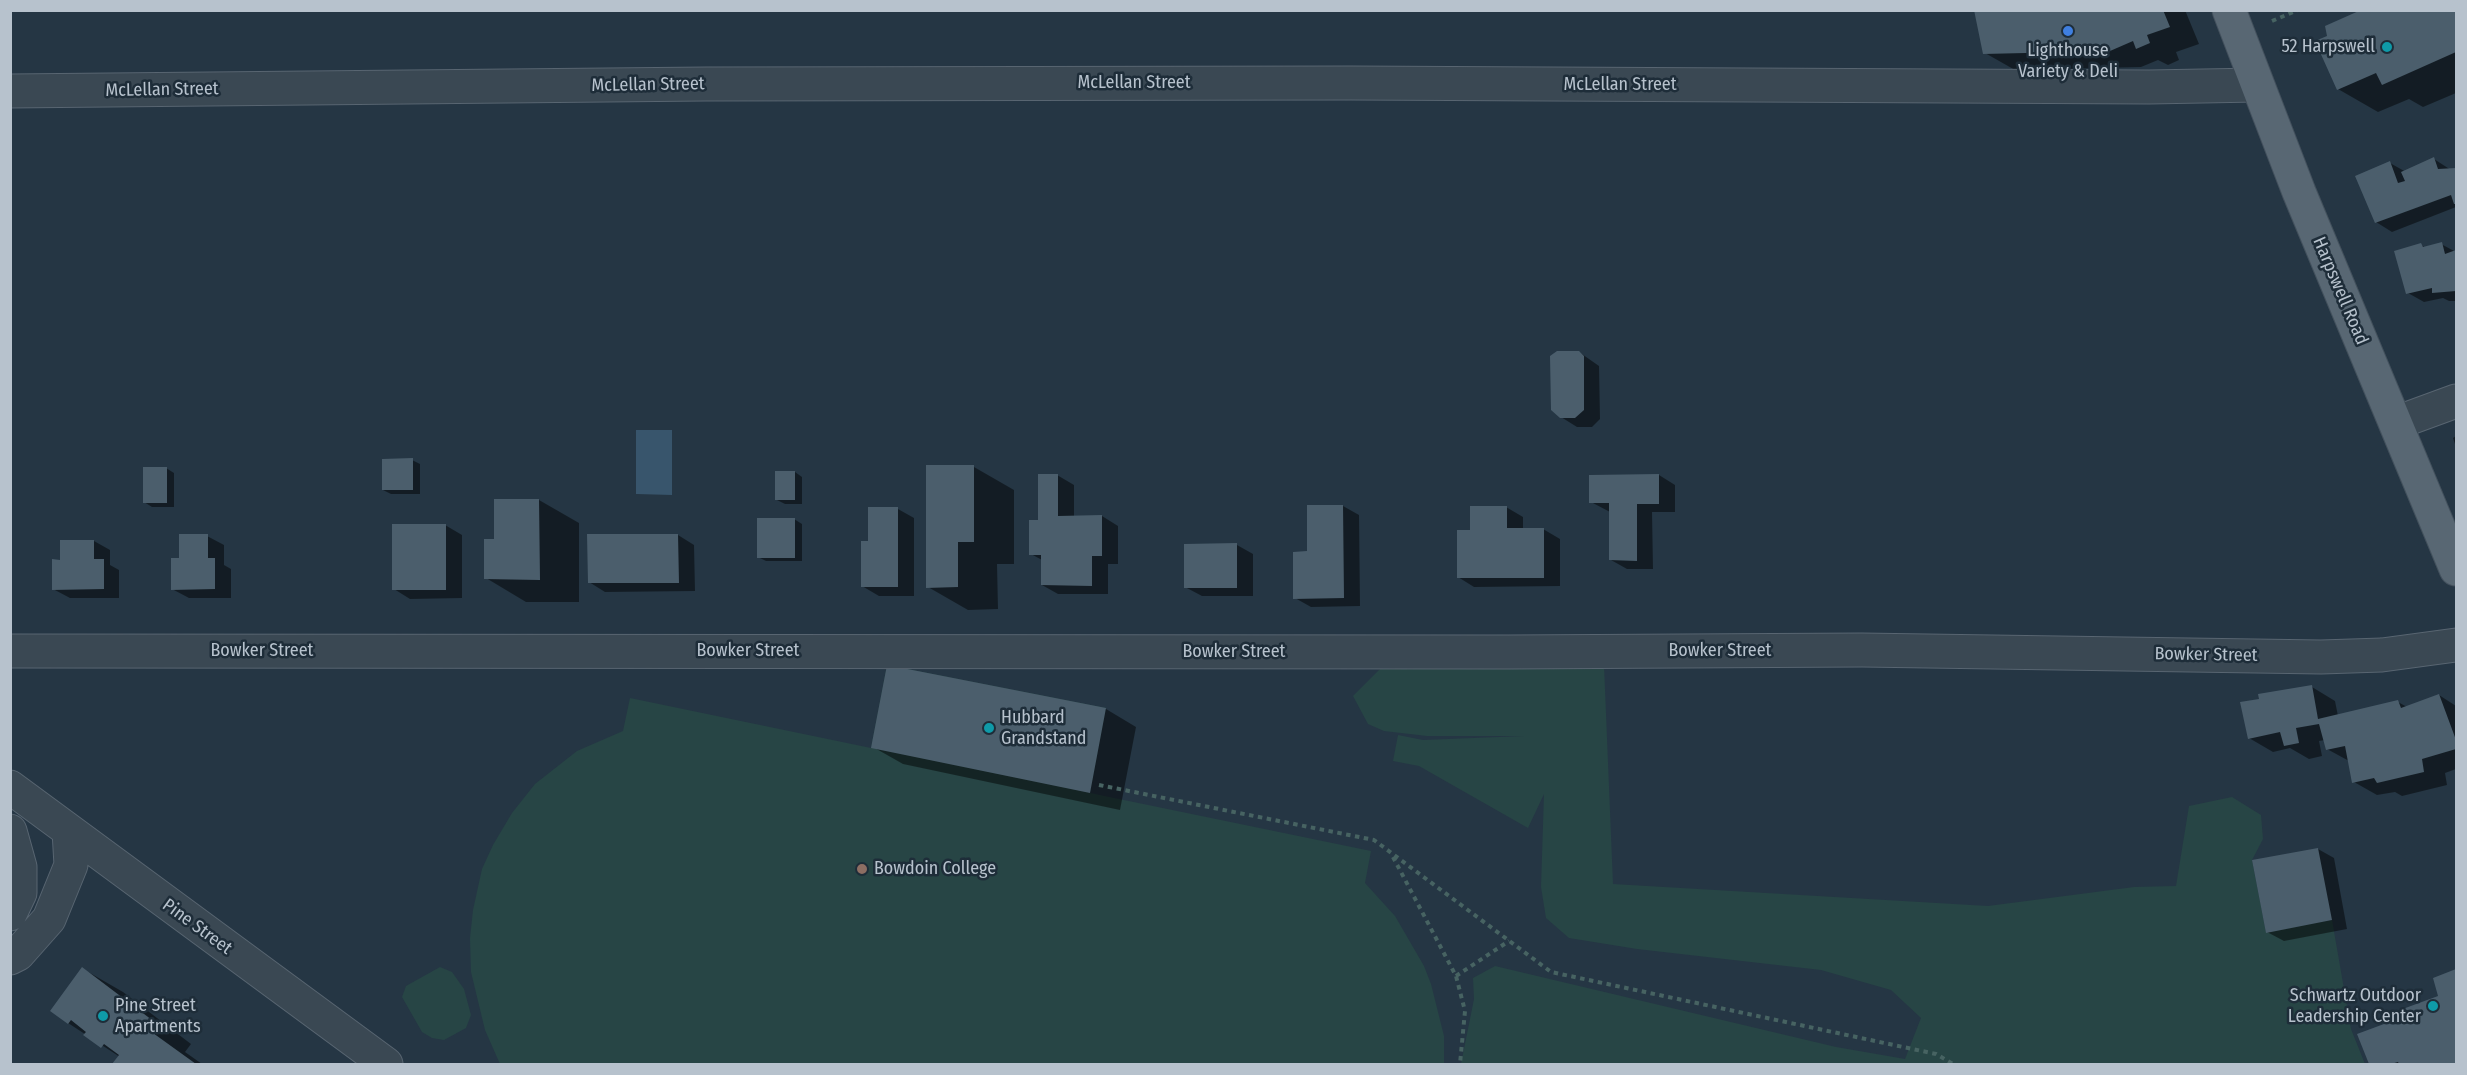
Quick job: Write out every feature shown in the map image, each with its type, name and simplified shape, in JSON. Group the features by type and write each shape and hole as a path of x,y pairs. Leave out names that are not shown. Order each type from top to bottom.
{"main road":[{"name":"Harpswell Road","path":"2229,10 2299,192 2457,569"}],"street":[{"name":"McLellan Street","path":"10,91 706,84 1363,83 2115,87 2257,85"},
{"path":"2396,423 2457,401"},
{"name":"Bowker Street","path":"10,651 1520,652 1862,650 2321,657 2382,655 2457,645"},
{"name":"Pine Street","path":"10,787 386,1065"},
{"path":"10,831 20,867 15,903"},
{"path":"10,958 18,954 49,919 71,865 69,831"},
{"path":"15,903 66,878"}],"path":[{"path":"2269,23 2298,10"},
{"path":"1099,785 1374,840 1551,972 1935,1054 1953,1065"},
{"path":"1391,853 1456,976 1465,1011 1460,1065"},
{"path":"1456,976 1509,941"}],"green space":[{"path":"887,665 1106,708 1090,793 1371,851 1365,883 1395,916 1424,966 1444,1036 1444,1064 500,1064 485,1030 471,972 470,938 473,910 482,869 493,845 512,813 535,784 577,751 623,731 630,698 871,748"},
{"path":"1604,665 1613,884 1988,906 2134,887 2176,886 2189,806 2232,797 2261,815 2263,839 2252,860 2266,932 2332,920 2351,1029 2365,1064 1461,1064 1474,999 1473,978 1495,966 1836,1047 1905,1059 1921,1018 1891,990 1821,970 1637,949 1569,938 1546,918 1541,887 1544,794 1528,828 1419,766 1393,761 1398,735 1423,740 1524,736 1427,736 1384,731 1368,724 1353,696 1383,666"},
{"path":"440,967 452,972 464,989 471,1015 466,1028 444,1040 432,1038 422,1032 402,997 406,986"}],"water":[{"path":"636,430 672,430 672,495 636,494"}],"building":[{"name":"Lighthouse Variety & Deli","path":"1974,10 2163,10 2170,27 2147,35 2150,43 2136,49 2133,41 2110,51 1983,54"},
{"name":"52 Harpswell","path":"2361,10 2456,10 2456,52 2382,85 2376,73 2337,90 2315,41 2327,36 2325,26"},
{"path":"2434,157 2438,169 2456,168 2456,204 2451,195 2375,223 2355,176 2390,161 2398,183 2405,181 2401,172"},
{"path":"2442,242 2445,254 2456,250 2456,291 2432,293 2432,288 2406,294 2394,251 2421,243 2423,247"},
{"path":"1557,351 1579,351 1584,356 1584,410 1575,418 1560,418 1551,410 1550,356"},
{"path":"413,458 413,490 382,490 382,459"},
{"path":"926,465 974,465 974,542 958,542 958,587 926,588"},
{"path":"143,467 167,467 167,503 143,503"},
{"path":"775,471 795,471 795,500 775,500"},
{"path":"1038,474 1058,474 1058,516 1102,515 1102,556 1092,556 1092,586 1041,585 1041,555 1029,555 1029,520 1038,520"},
{"path":"1659,474 1659,504 1637,504 1637,561 1609,560 1609,503 1589,503 1589,475"},
{"path":"494,499 539,499 540,580 484,579 484,539 494,539"},
{"path":"1307,505 1343,505 1344,598 1293,599 1293,552 1307,551"},
{"path":"1470,506 1507,506 1507,528 1544,528 1544,578 1457,578 1457,530 1470,530"},
{"path":"868,507 898,507 898,587 861,587 861,541 868,541"},
{"path":"757,518 795,518 795,558 757,558"},
{"path":"392,524 446,524 446,590 392,590"},
{"path":"179,534 208,534 208,558 215,558 215,589 171,590 171,558 179,558"},
{"path":"587,534 678,534 679,583 588,583"},
{"path":"60,540 94,540 94,559 104,559 104,589 52,590 52,559 60,560"},
{"path":"1237,543 1237,588 1184,588 1184,544"},
{"name":"Hubbard Grandstand","path":"887,665 1106,708 1090,793 871,748"},
{"path":"2312,685 2318,719 2398,700 2401,708 2439,694 2456,740 2456,749 2422,759 2424,772 2377,783 2374,778 2352,783 2345,746 2326,750 2319,724 2296,728 2299,743 2284,746 2280,732 2248,739 2240,702 2259,699 2258,694"},
{"path":"2318,848 2332,920 2266,933 2252,860"},
{"name":"Pine Street Apartments","path":"82,967 152,1020 146,1028 196,1064 112,1064 119,1055 104,1044 101,1048 83,1035 86,1032 71,1020 68,1024 50,1011"},
{"name":"Schwartz Outdoor Leadership Center","path":"2456,969 2456,1064 2399,1064 2398,1062 2369,1064 2357,1034 2384,1024 2381,1017 2438,996 2433,978"}],"place":[{"name":"Lighthouse Variety & Deli","path":"2068,31"},
{"name":"52 Harpswell","path":"2387,47"},
{"name":"Hubbard Grandstand","path":"989,728"},
{"name":"Bowdoin College","path":"862,869"},
{"name":"Schwartz Outdoor Leadership Center","path":"2433,1006"},
{"name":"Pine Street Apartments","path":"103,1016"}]}
